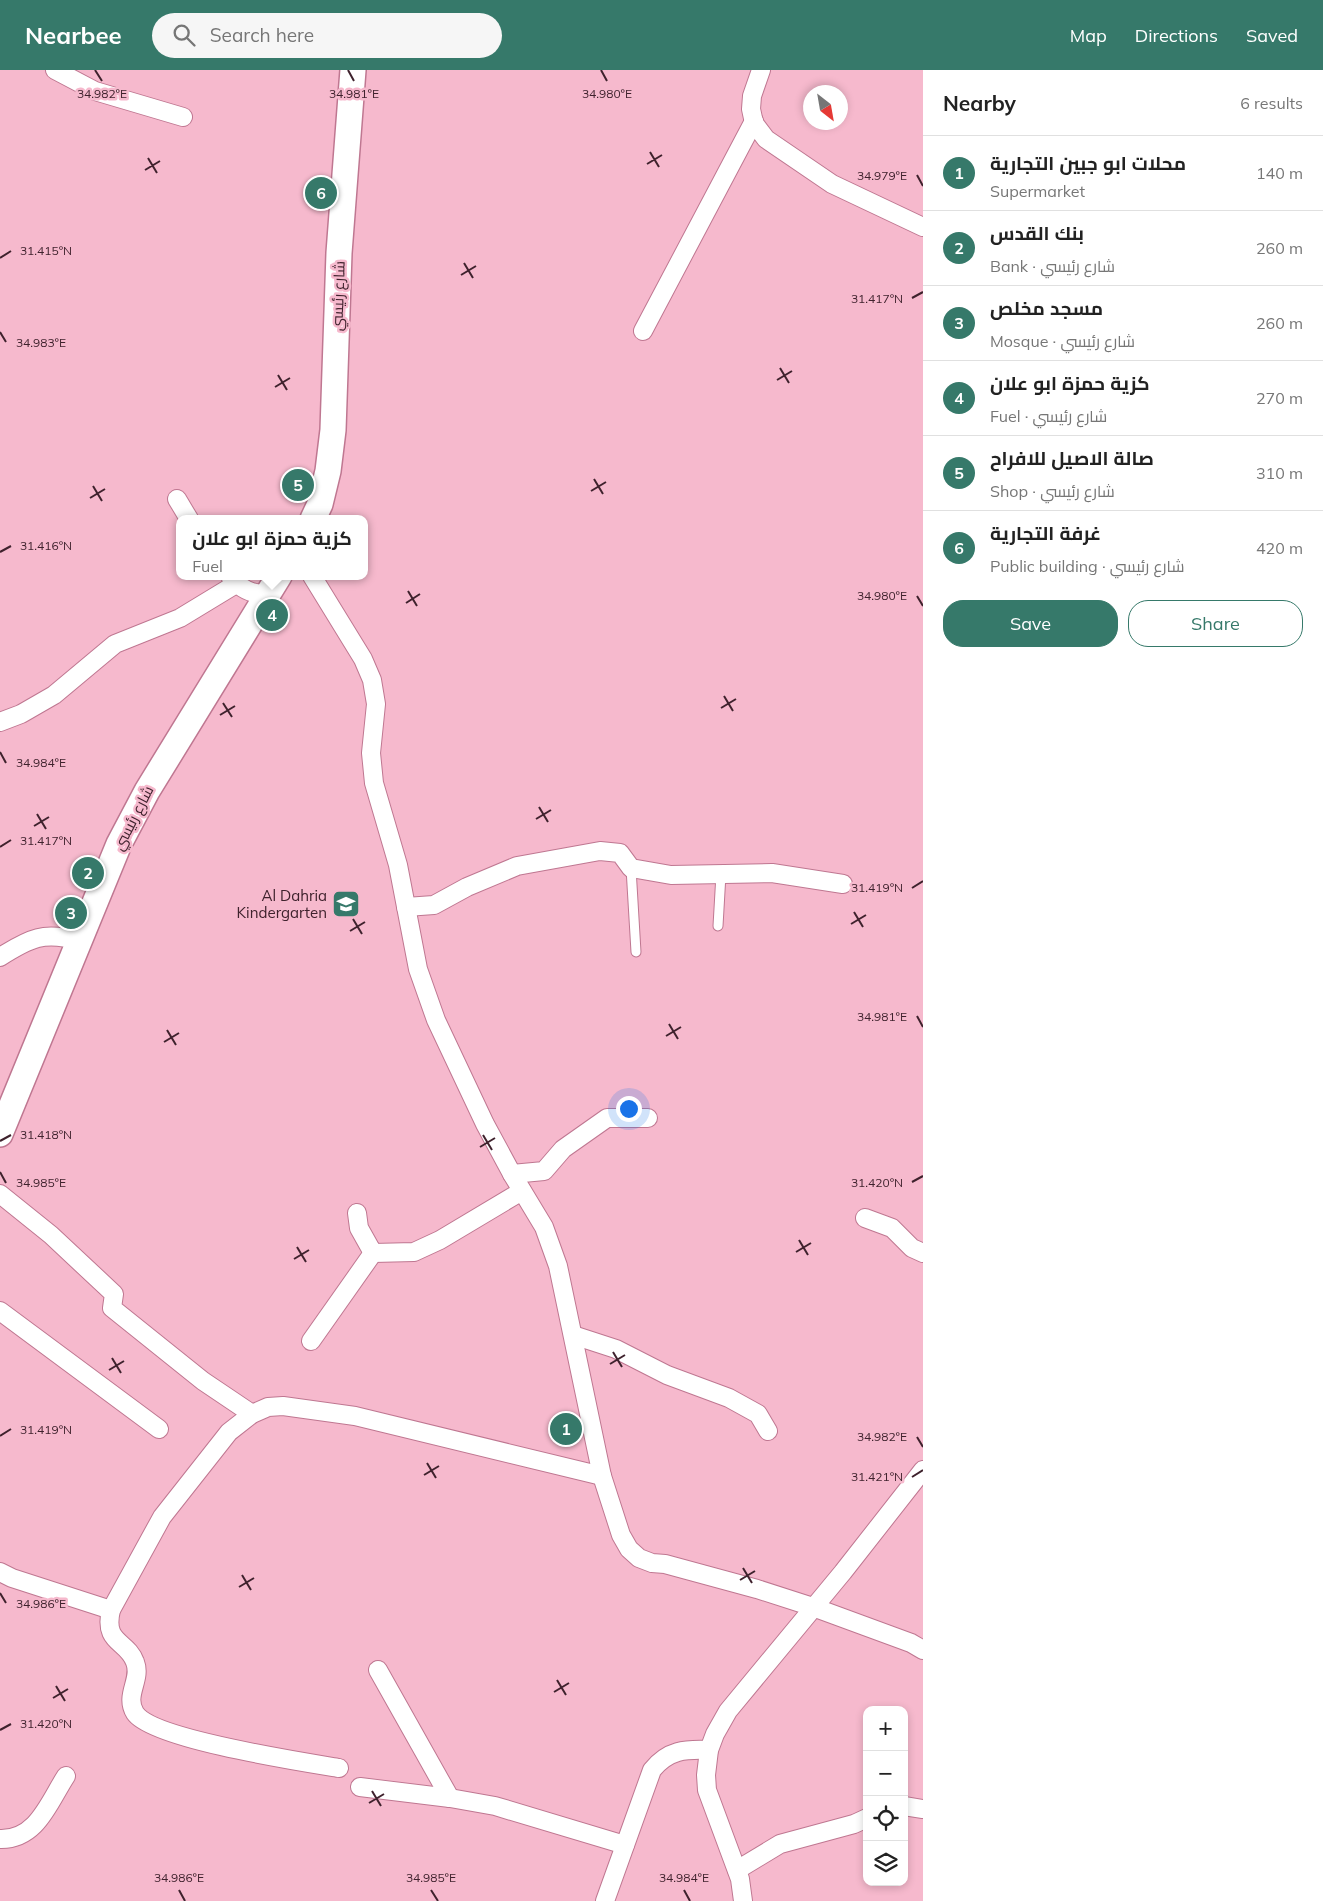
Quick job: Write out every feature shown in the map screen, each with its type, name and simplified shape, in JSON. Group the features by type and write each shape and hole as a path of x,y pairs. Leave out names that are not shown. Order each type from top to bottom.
{"main road":[{"name":"شارع رئيسي","path":"301,515 307,498 315,436 339,70"},
{"name":"شارع رئيسي","path":"315,515 320,504 328,471 333,430 339,253 354,70"},
{"name":"شارع رئيسي","path":"0,1134 72,939 103,844 136,782 256,584"},
{"name":"شارع رئيسي","path":"0,1099 72,939"}],"street":[{"path":"55,70 95,91 184,117"},
{"path":"761,70 751,103 757,129 766,139 832,184 923,227"},
{"path":"643,331 754,121"},
{"path":"177,499 187,515"},
{"path":"314,580 354,644 372,680 376,704 372,739 374,783 398,865 418,969 436,1020 485,1124 544,1227 558,1266 602,1476 622,1537 629,1549 639,1558 652,1563 665,1564 814,1607 911,1643 923,1650"},
{"path":"0,722 21,714 54,695 115,644 180,618 256,584"},
{"path":"406,907 434,905 467,887 517,866 600,851 620,853 631,868 671,875 772,872 843,884"},
{"path":"0,957 20,945 42,936 72,939"},
{"path":"512,1174 544,1171 563,1149 607,1118 648,1118"},
{"path":"372,1253 414,1252 440,1240 522,1191"},
{"path":"0,1194 51,1235 114,1294 112,1308 203,1381 252,1414"},
{"path":"357,1213 359,1228 372,1253"},
{"path":"865,1218 892,1228 912,1248 923,1252"},
{"path":"310,1341 372,1253"},
{"path":"0,1311 159,1429"},
{"path":"573,1335 616,1349 667,1374 729,1398 758,1414 768,1431"},
{"path":"339,1768 205,1743 144,1721 135,1712 131,1700 138,1675 137,1666 134,1658 117,1642 112,1633 110,1622 111,1610 162,1517 229,1432 252,1414 268,1407 277,1406 355,1416 602,1476"},
{"path":"743,1901 737,1870 707,1790 706,1775 709,1750 714,1734 728,1711 923,1470"},
{"path":"0,1572 12,1578 111,1610"},
{"path":"378,1670 450,1798"},
{"path":"605,1901 649,1777 664,1758 686,1749 709,1750"},
{"path":"0,1839 16,1838 30,1830 38,1821 66,1776"},
{"path":"360,1787 450,1798 495,1806 625,1845"},
{"path":"908,1807 923,1809"},
{"path":"737,1870 780,1844 863,1820"}],"lane":[{"path":"631,868 636,952"},
{"path":"718,926 721,874"}],"place":[{"name":"غرفة التجارية","path":"321,193"},
{"name":"صالة الاصيل للافراح","path":"298,485"},
{"name":"كزية حمزة ابو علان","path":"272,615"},
{"name":"بنك القدس","path":"88,873"},
{"name":"Al Dahria Kindergarten","path":"346,904"},
{"name":"مسجد مخلص","path":"71,913"},
{"name":"محلات ابو جبين التجارية","path":"566,1429"}]}
